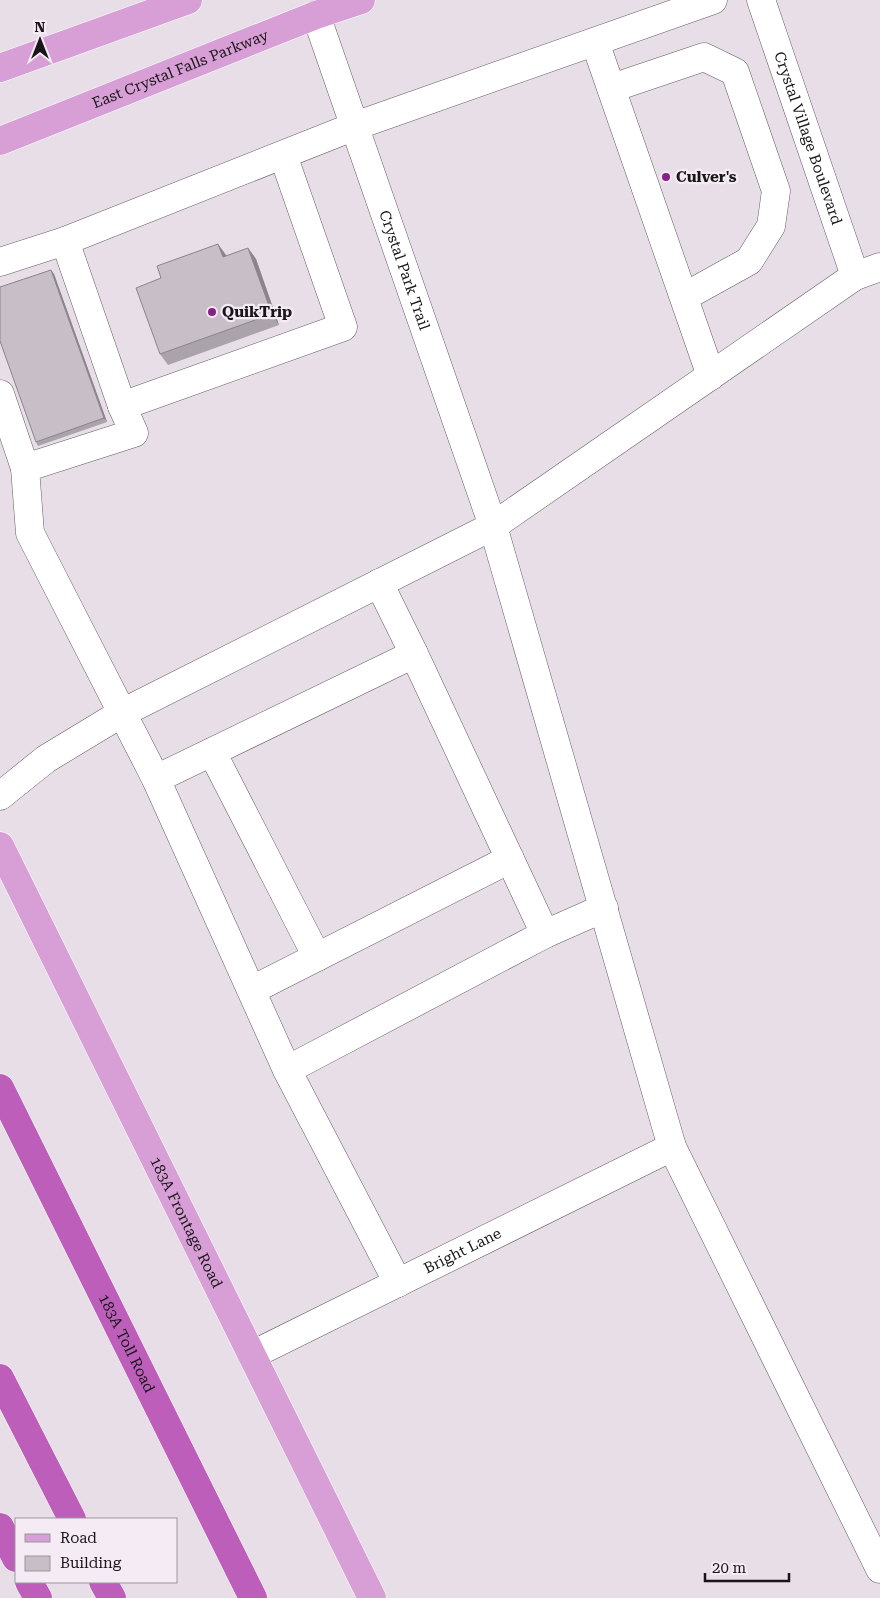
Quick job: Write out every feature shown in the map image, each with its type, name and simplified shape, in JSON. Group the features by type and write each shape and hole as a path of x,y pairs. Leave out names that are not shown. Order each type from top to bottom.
{"highway":[{"name":"183A Toll Road","path":"0,1088 254,1598"},
{"path":"0,1378 71,1518"},
{"path":"0,1527 15,1556"},
{"path":"30,1583 38,1598"},
{"path":"104,1583 112,1598"}],"main road":[{"path":"0,68 188,0"},
{"name":"East Crystal Falls Parkway","path":"0,142 316,16 361,0"},
{"name":"183A Frontage Road","path":"0,846 372,1598"}],"street":[{"path":"0,262 64,241 355,126 713,0"},
{"name":"Crystal Village Boulevard","path":"761,0 868,272"},
{"name":"Crystal Park Trail","path":"316,16 493,526 672,1148 880,1569"},
{"path":"595,42 711,376"},
{"path":"612,88 704,57 735,72 776,191 771,226 749,262 684,297"},
{"path":"122,406 343,327 283,155"},
{"path":"25,468 134,434 122,406 64,241"},
{"path":"0,796 46,759 122,713 493,526 711,376 868,272"},
{"path":"0,394 25,468 30,533 156,779 287,1070 398,1283"},
{"path":"379,583 546,934"},
{"path":"156,779 414,654"},
{"path":"212,752 317,957"},
{"path":"252,990 510,859"},
{"path":"287,1070 546,934 604,908"},
{"name":"Bright Lane","path":"252,1355 672,1148"}],"building":[{"name":"QuikTrip","path":"218,244 223,257 248,248 272,314 160,354 136,288 161,278 157,266"},
{"path":"51,270 104,418 36,442 0,341 0,287"}],"place":[{"name":"Culver's","path":"666,177"},
{"name":"QuikTrip","path":"212,312"}]}
